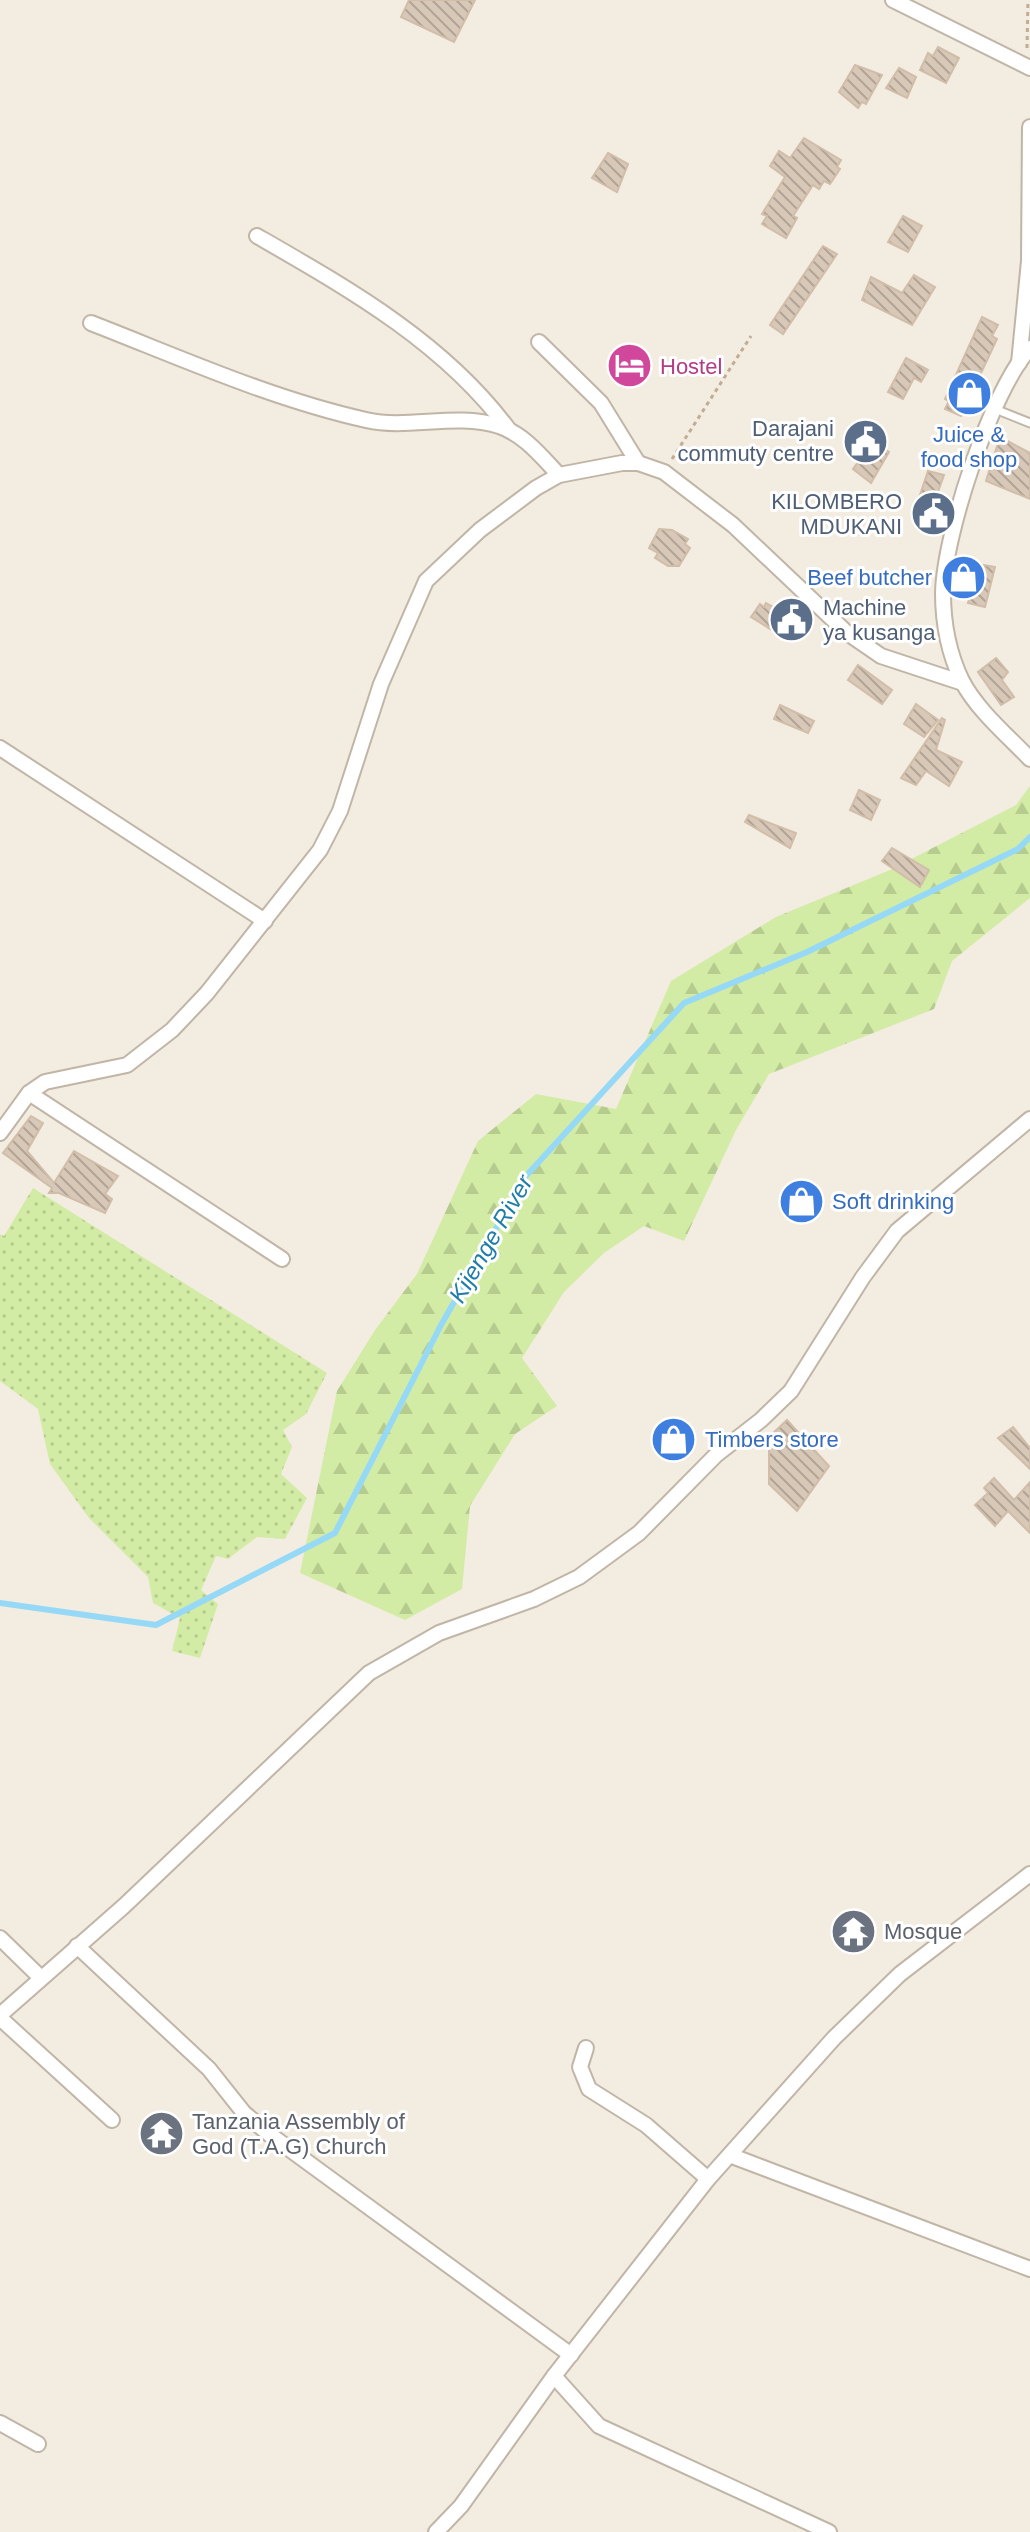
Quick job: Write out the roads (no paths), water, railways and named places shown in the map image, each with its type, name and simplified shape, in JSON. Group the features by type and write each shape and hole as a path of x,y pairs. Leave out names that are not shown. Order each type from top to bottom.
{"street":[{"path":"893,0 1029,66"},
{"path":"1019,363 1030,250 1030,127"},
{"path":"257,236 353,292 413,334 466,381 509,430 532,446 559,475"},
{"path":"91,323 240,380 370,421 484,422 509,430"},
{"path":"539,342 601,403 638,463"},
{"path":"1030,348 995,409 968,484 943,589 949,644 963,683 1030,759"},
{"path":"0,1133 29,1093 45,1082 127,1065 150,1049 207,993 320,850 340,811 381,684 426,581 480,530 536,488 559,475 603,464 638,463 664,472 733,525 846,632 881,656 963,683"},
{"path":"0,748 265,921"},
{"path":"29,1093 282,1259"},
{"path":"112,2120 0,2016 40,1977 124,1906 369,1673 439,1633 534,1599 579,1577 639,1533 716,1455 761,1420 791,1391 854,1290 897,1231 1030,1119"},
{"path":"436,2532 461,2506 554,2376 708,2179 732,2156 834,2038 900,1974 1030,1874"},
{"path":"0,1938 40,1977"},
{"path":"77,1946 209,2069 244,2113 269,2134 571,2355"},
{"path":"586,2048 580,2067 589,2089 646,2125 708,2179"},
{"path":"732,2156 1030,2269"},
{"path":"554,2376 599,2426 829,2532"},
{"path":"0,2423 38,2444"}],"lane":[{"path":"995,409 1030,423"}],"waterway":[{"name":"Kijenge River","path":"0,1603 156,1625 335,1533 441,1325 526,1176 684,1003 807,952 1018,849 1030,837"}],"place":[{"name":"Hostel","path":"629,366"},
{"name":"Juice & food shop","path":"969,393"},
{"name":"Darajani commuty centre","path":"865,441"},
{"name":"KILOMBERO MDUKANI","path":"933,514"},
{"name":"Beef butcher","path":"963,577"},
{"name":"Machine ya kusanga","path":"792,620"},
{"name":"Soft drinking","path":"801,1201"},
{"name":"Timbers store","path":"674,1439"},
{"name":"Mosque","path":"853,1931"},
{"name":"Tanzania Assembly of God (T.A.G) Church","path":"161,2134"}]}
